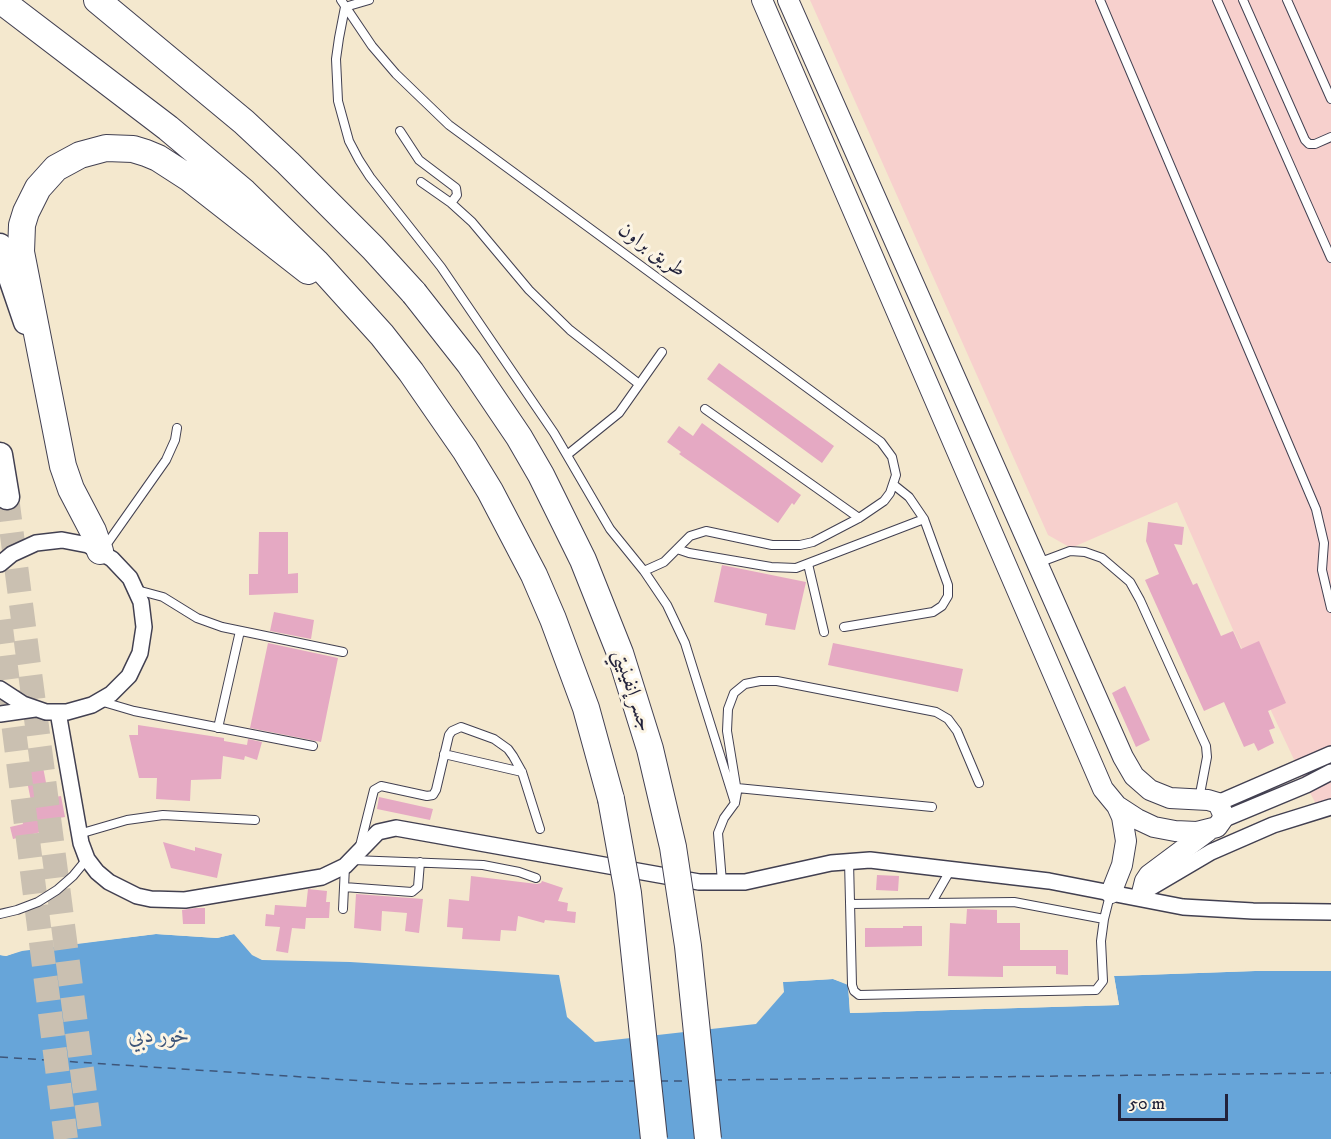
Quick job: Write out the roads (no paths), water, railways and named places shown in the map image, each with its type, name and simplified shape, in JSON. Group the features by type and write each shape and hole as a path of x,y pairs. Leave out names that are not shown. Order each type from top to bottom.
{"highway":[{"path":"0,0 207,159 280,225 382,335 439,411 490,491 513,533 553,619 586,708 611,800 628,893 654,1139"},
{"name":"جسر إنفينيتي","path":"97,0 229,109 288,163 374,248 414,293 476,372 542,475 583,560 620,653 650,749 673,847 688,946 708,1139"},
{"path":"101,552 66,478 21,252 22,225 31,199 47,177 68,161 93,150 133,149 158,158 189,178 289,257 351,299"}],"main road":[{"path":"0,246 32,340 45,369"},
{"path":"0,455 7,497"}],"street":[{"path":"762,0 1093,769 1122,817 1126,841 1122,865 1111,893"},
{"path":"788,0 1123,758 1134,776 1150,790 1212,813"},
{"path":"0,564 24,548 49,541 75,542 101,552 122,568 136,590 143,614 143,640 140,653 129,676 100,701 84,708 58,712 35,709 0,714"},
{"path":"1004,561 1034,556"},
{"path":"0,689 11,698 35,709"},
{"path":"58,712 79,834 87,859 109,882 137,896 167,900 201,898 321,877 352,859 378,832 396,828 677,879 722,883 764,878 849,861 890,861 1138,895 1183,907 1218,910 1331,912"},
{"path":"1138,895 1149,875 1212,813 1331,754"},
{"path":"1117,806 1154,827 1197,832 1212,813 1306,785 1331,772"},
{"path":"1138,895 1210,852 1273,825 1331,807"}],"lane":[{"path":"369,0 343,4 339,38 336,80 343,122 354,151 370,177 441,267 567,455 610,529 644,571 667,605 685,643 735,803"},
{"path":"1100,0 1316,509 1324,543 1322,570 1331,608"},
{"path":"1217,0 1331,258"},
{"path":"1242,0 1305,140 1309,144 1315,144 1331,137"},
{"path":"1287,0 1331,99"},
{"name":"طريق براون","path":"343,4 372,46 396,74 449,125 881,442 896,466 894,485"},
{"path":"399,130 419,160 456,188 457,195 451,203"},
{"path":"421,182 451,203 484,236 529,290 578,336 639,384"},
{"path":"567,455 612,420 662,352"},
{"path":"705,409 859,518"},
{"path":"101,552 166,460 175,440 177,428"},
{"path":"644,571 664,562 690,536 706,531 772,545 800,545 813,542 859,518 884,501 894,485 909,497 924,519 948,585 946,602 933,612 844,627"},
{"path":"677,549 783,569 808,564 924,519"},
{"path":"1034,556 1070,551 1085,552 1102,558 1130,582 1206,746 1212,813"},
{"path":"808,564 824,632"},
{"path":"136,590 163,597 210,624 343,652"},
{"path":"218,728 240,631"},
{"path":"722,883 718,833 724,818 735,803 737,788 727,731 728,709 734,693 745,684 777,681 942,715 957,731 979,783"},
{"path":"100,701 134,711 313,746"},
{"path":"343,909 344,887 374,790 381,786 427,796 433,795 449,735 456,728 465,728 494,739 508,749 522,772 540,829"},
{"path":"444,754 522,772"},
{"path":"737,788 932,807"},
{"path":"79,834 127,820 163,815 255,820"},
{"path":"0,914 38,902 57,891 87,859"},
{"path":"352,859 483,865 536,878"},
{"path":"849,861 852,984 854,991 859,995 1095,990 1102,981 1101,941 1111,893"},
{"path":"344,887 412,892 418,887 420,862"},
{"path":"932,902 951,869"},
{"path":"850,904 1014,902 1104,919"}],"water":[{"name":"خور دبي","path":"156,934 217,938 234,934 252,955 262,960 350,962 559,975 567,1017 595,1042 756,1024 784,992 783,982 833,979 848,985 850,1013 1119,1005 1114,976 1331,971 1331,1139 0,1139 0,955"}],"tunnel":[{"path":"7,497 91,1139"},
{"path":"0,620 66,1139"}]}
